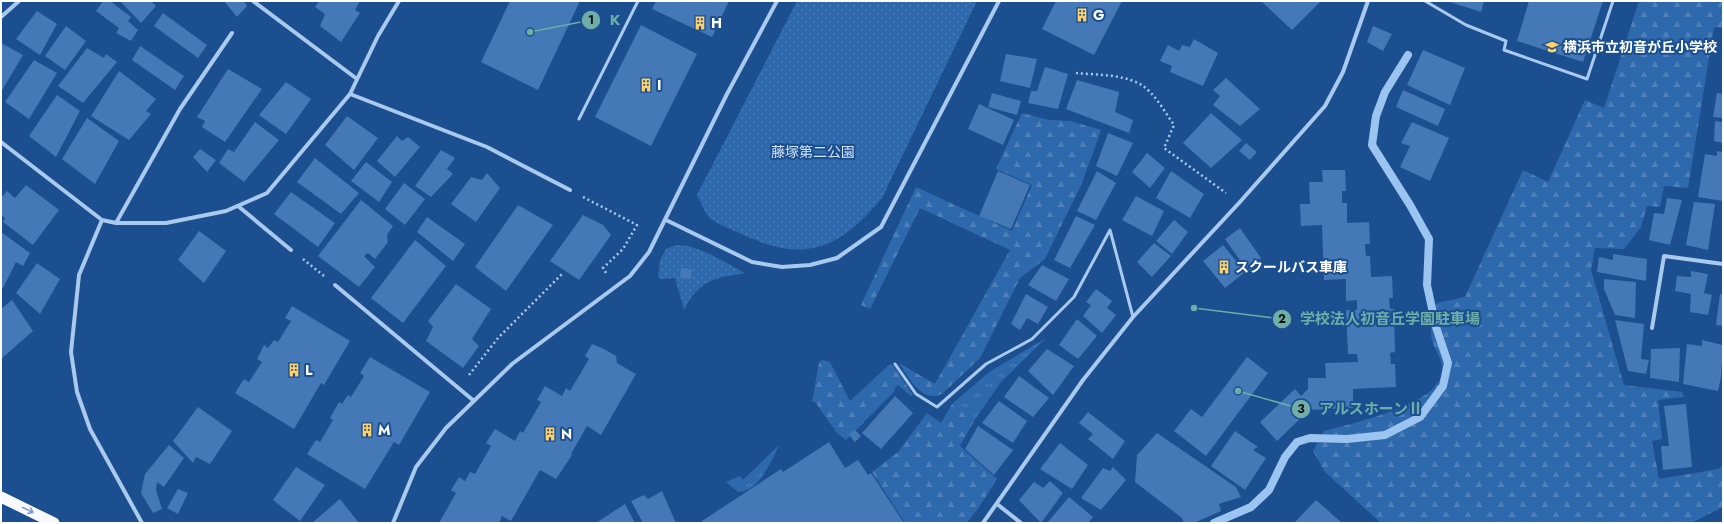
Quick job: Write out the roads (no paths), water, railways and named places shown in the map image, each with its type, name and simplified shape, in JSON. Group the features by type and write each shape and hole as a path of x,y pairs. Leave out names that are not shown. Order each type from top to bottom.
{"highway":[{"path":"1,497 54,523"}],"street":[{"path":"1,17 19,1"},
{"path":"253,1 358,79"},
{"path":"1,142 102,220 116,223 166,223 226,212 267,193 350,94 378,36 399,1"},
{"path":"393,523 416,467 446,428 512,364 630,276 649,252 727,94 778,1"},
{"path":"666,220 752,262 782,267 810,266 837,258 881,227 999,1"},
{"path":"983,523 1084,380 1133,317 1239,203 1326,106 1343,72 1368,1"},
{"path":"116,223 180,109 232,33"},
{"path":"350,94 487,147 570,190"},
{"path":"238,206 291,250"},
{"path":"102,220 79,275 71,352 77,392 90,429 142,523"},
{"path":"1652,328 1664,256 1723,264"},
{"path":"335,285 474,401"},
{"path":"997,504 1021,523"}],"lane":[{"path":"579,119 638,1"},
{"path":"1425,1 1466,25 1506,41 1504,50 1587,79 1613,1"},
{"path":"895,364 916,394 937,407 986,364 1032,339 1074,297 1110,230 1133,317"}],"waterway":[{"path":"1214,523 1251,507 1269,490 1285,457 1297,442 1310,438 1347,439 1385,435 1420,417 1443,386 1448,363 1436,327 1427,285 1429,239 1410,205 1372,145 1376,116 1385,92 1408,55"}],"place":[{"name":"G","path":"1082,15"},
{"name":"H","path":"700,23"},
{"name":"K","path":"530,32"},
{"name":"横浜市立初音が丘小学校","path":"1552,47"},
{"name":"I","path":"646,85"},
{"name":"スクールバス車庫","path":"1224,267"},
{"name":"学校法人初音丘学園駐車場","path":"1194,308"},
{"name":"L","path":"294,370"},
{"name":"アルスホーンⅡ","path":"1238,391"},
{"name":"M","path":"367,430"},
{"name":"N","path":"550,434"}],"park label":[{"name":"藤塚第二公園","path":"813,152"}]}
